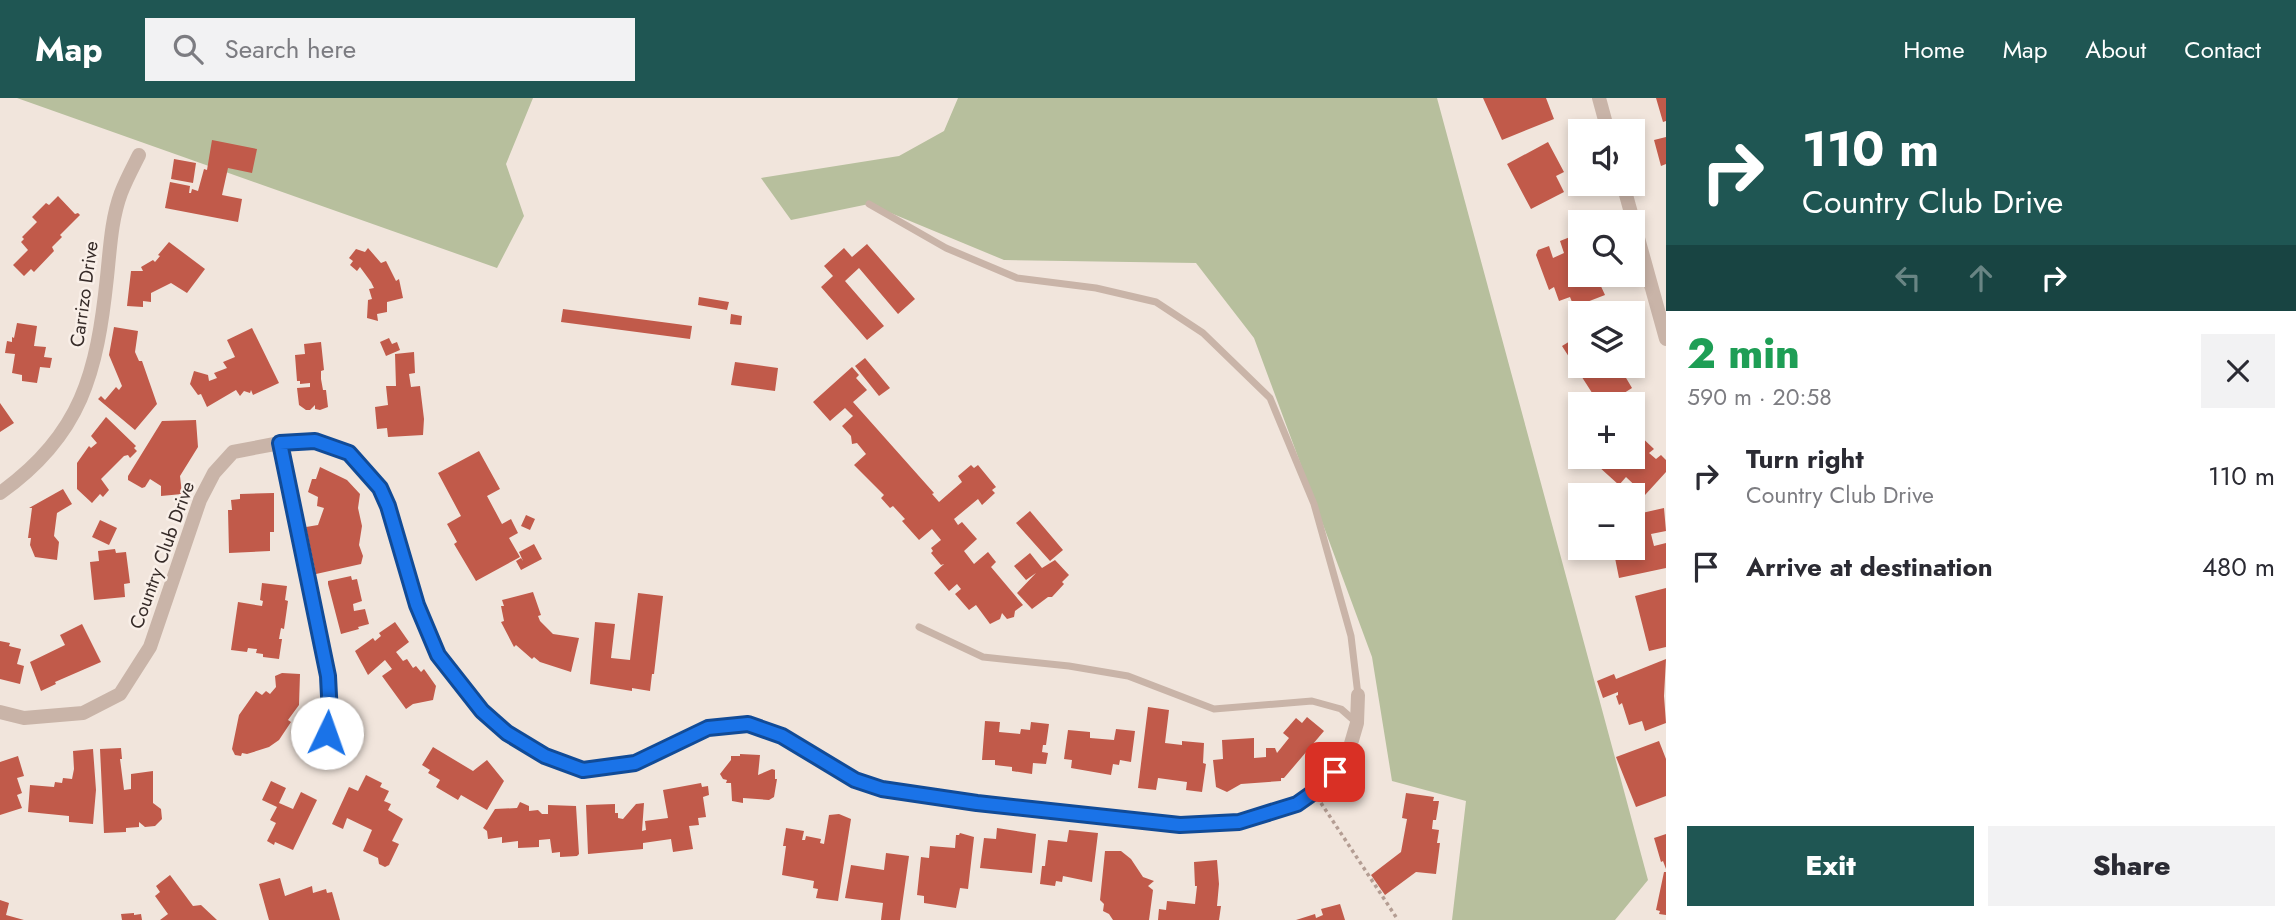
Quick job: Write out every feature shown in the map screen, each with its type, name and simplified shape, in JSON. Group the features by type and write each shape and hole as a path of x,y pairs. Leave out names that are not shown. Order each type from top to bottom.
{"street":[{"path":"1599,98 1605,119"},
{"name":"Carrizo Drive","path":"0,494 22,478 54,446 83,397 101,335 113,222 120,194 139,155"},
{"path":"1626,196 1666,339"},
{"name":"Country Club Drive","path":"0,712 24,718 83,713 120,694 150,647 200,500 214,473 233,452 280,443 315,441 349,453 380,488 388,506 417,605 438,655 482,711 507,733 545,756 583,770 635,763 708,728 748,724 782,736 855,780 882,789 977,803 1180,825 1239,822 1297,804 1335,772 1350,747 1357,723 1358,695"},
{"path":"280,443 328,676 330,716 324,750"}],"lane":[{"path":"869,204 946,248 1017,278 1096,288 1156,302 1203,333 1270,398 1314,504 1351,636 1358,695"},
{"path":"919,627 983,657 1069,666 1128,676 1214,709 1312,701 1341,709 1357,723"}],"path":[{"path":"1314,792 1398,920"}],"green space":[{"path":"17,98 533,98 506,164 524,216 497,268"},
{"path":"958,98 1437,98 1648,880 1615,920 1452,920 1466,801 1392,781 1372,657 1254,338 1196,263 1004,260 869,204 791,220 761,178 899,156 944,131"}],"building":[{"path":"1483,98 1546,98 1554,119 1502,140"},
{"path":"1656,98 1666,98 1666,121 1663,122"},
{"path":"1666,137 1666,164 1661,166 1654,140"},
{"path":"212,140 257,149 252,173 228,168 222,195 242,199 238,222 165,208 170,182 190,186 189,193 192,189 198,191 204,169 207,170"},
{"path":"1548,142 1564,172 1556,176 1564,192 1531,209 1507,164"},
{"path":"174,159 196,163 193,183 171,179"},
{"path":"58,196 75,214 80,215 60,235 62,237 52,247 54,251 34,272 31,269 24,276 13,265 28,250 21,242 24,239 22,237 37,222 32,217"},
{"path":"1568,238 1568,287 1601,287 1605,295 1590,301 1572,301 1570,297 1559,301 1554,287 1549,290 1536,255 1538,250 1549,246 1553,258 1564,253 1560,241"},
{"path":"169,242 205,269 187,293 171,283 151,293 151,302 143,301 143,307 127,306 131,271 143,271 141,267 153,260 155,262"},
{"path":"867,244 915,299 898,314 859,268 845,281 884,326 867,340 821,287 833,276 824,266 844,248 852,257"},
{"path":"368,248 381,263 386,261 396,281 399,279 403,298 387,302 387,312 377,314 378,321 367,318 368,300 372,299 369,289 374,288 360,267 357,271 350,265 353,261 349,258 356,249 365,252"},
{"path":"699,297 729,302 727,310 698,305"},
{"path":"563,309 692,326 690,339 561,322"},
{"path":"731,314 742,316 741,325 730,324"},
{"path":"17,323 37,326 34,346 46,347 44,357 52,358 50,368 40,367 37,383 22,381 22,375 12,373 15,354 5,353 7,341 12,342 12,337 14,338"},
{"path":"114,327 138,331 135,352 139,361 142,361 157,404 135,430 98,399 101,396 105,400 116,387 119,390 122,386 109,355"},
{"path":"252,328 279,383 253,395 251,390 250,393 244,391 240,396 236,390 207,407 201,394 198,395 190,384 194,371 208,375 209,381 217,378 214,373 227,368 223,362 235,357 227,340"},
{"path":"389,338 392,344 397,342 400,350 386,356 380,342"},
{"path":"321,342 324,370 321,371 321,379 323,390 326,390 328,407 320,410 315,409 315,405 306,410 299,405 297,388 310,387 310,383 300,384 300,381 297,381 295,355 305,354 304,344"},
{"path":"1568,342 1568,355 1562,346"},
{"path":"414,352 415,373 409,374 411,387 420,386 423,435 388,437 387,428 377,429 375,407 388,405 386,386 396,386 395,354"},
{"path":"865,358 890,388 879,396 855,366"},
{"path":"735,362 778,368 775,391 731,385"},
{"path":"852,367 859,375 856,378 867,390 853,402 939,502 962,482 958,476 971,465 974,468 978,465 996,487 992,490 995,493 982,505 978,499 954,519 958,525 962,522 977,539 964,551 974,564 988,552 996,562 991,567 1023,605 1015,611 1014,617 1007,619 1002,613 1000,619 990,624 976,605 969,610 955,594 961,589 957,584 949,591 934,573 944,564 941,565 931,553 931,548 941,540 932,529 919,540 902,521 905,519 893,506 890,508 881,498 884,495 854,465 866,454 857,443 852,444 851,436 842,426 853,416 845,408 830,421 813,402"},
{"path":"1583,378 1626,378 1632,388 1626,392 1592,392"},
{"path":"0,403 14,423 0,432"},
{"path":"106,417 136,446 134,448 137,451 130,458 128,455 124,456 101,479 109,490 103,497 100,494 92,503 77,489 77,463 89,446 91,448 97,443 91,436"},
{"path":"196,420 198,447 180,476 182,494 161,496 161,486 150,479 142,488 128,480 162,421"},
{"path":"1645,440 1654,449 1649,453 1656,459 1661,455 1666,460 1666,472 1645,495 1645,483 1632,483 1626,477 1621,483 1617,483 1601,469 1645,469"},
{"path":"479,451 500,489 487,496 502,524 511,519 518,533 509,538 520,557 476,581 454,544 457,542 447,524 461,516 438,473"},
{"path":"320,467 347,480 360,494 358,508 362,526 359,545 363,556 361,564 316,574 306,527 318,525 324,508 317,506 318,497 308,492"},
{"path":"63,489 72,504 57,513 54,536 59,542 57,560 35,557 30,545 31,538 28,538 32,508 29,508"},
{"path":"274,493 274,532 270,532 270,551 229,553 228,510 232,510 231,500 240,499 240,494"},
{"path":"1664,508 1666,531 1651,534 1654,546 1666,543 1666,568 1619,578 1615,560 1645,560 1645,512"},
{"path":"1030,511 1063,550 1050,561 1016,523"},
{"path":"526,515 535,519 530,530 521,526"},
{"path":"100,520 117,528 109,545 92,537"},
{"path":"534,544 542,559 521,570 516,561 521,558 523,561 519,552"},
{"path":"115,549 116,553 126,552 130,583 124,584 125,597 94,600 90,562 99,561 98,551"},
{"path":"1030,553 1042,568 1055,560 1069,575 1052,597 1032,609 1017,593 1036,573 1026,580 1014,566"},
{"path":"351,576 352,580 357,579 362,601 353,604 354,611 365,609 369,624 341,634 328,581"},
{"path":"262,583 287,586 285,600 288,601 284,629 281,628 279,639 282,639 279,659 263,657 263,654 256,653 257,649 248,648 247,652 231,650 238,602 262,606"},
{"path":"1666,588 1666,647 1649,651 1635,596"},
{"path":"533,592 541,615 538,616 540,621 553,634 579,638 571,672 540,662 534,657 532,659 516,645 514,647 501,622 504,621 502,600"},
{"path":"638,593 663,596 650,691 590,684 595,622 615,624 611,658 630,660"},
{"path":"395,622 409,642 396,652 403,661 407,659 413,668 416,666 421,672 424,669 436,686 433,700 413,704 406,709 382,676 392,669 385,660 368,675 355,651 373,638 375,641 381,636 379,633"},
{"path":"82,624 101,662 41,691 30,662 65,645 60,635"},
{"path":"0,641 21,649 17,664 24,666 20,684 0,679"},
{"path":"1666,659 1666,723 1645,731 1642,721 1629,725 1622,703 1619,705 1616,696 1618,692 1603,698 1597,681 1614,674 1616,679"},
{"path":"282,673 300,674 299,705 288,720 291,722 279,740 269,747 242,753 241,756 235,755 232,749 239,715 256,691 262,695 266,691 270,694 276,687 275,676"},
{"path":"1148,707 1169,710 1165,743 1204,743 1203,763 1206,764 1202,792 1186,790 1187,782 1158,778 1156,790 1138,788"},
{"path":"1307,717 1324,731 1281,781 1241,784 1227,792 1216,787 1213,760 1223,759 1222,740 1254,738 1254,758 1266,757 1266,748 1275,748 1277,753 1289,738 1283,733 1296,718 1302,723"},
{"path":"985,721 1000,722 999,732 1020,734 1021,729 1030,730 1031,722 1049,724 1046,745 1043,745 1042,752 1048,753 1046,764 1033,763 1032,774 995,765 995,760 982,760"},
{"path":"1116,729 1135,731 1131,762 1120,760 1119,765 1113,764 1111,775 1071,768 1072,760 1064,759 1068,730 1090,732 1090,738 1114,740"},
{"path":"1659,741 1666,759 1666,796 1636,807 1616,757"},
{"path":"433,747 473,771 487,760 504,781 487,810 461,795 458,800 436,787 440,780 428,773 430,770 422,765"},
{"path":"121,748 124,790 131,789 131,774 153,771 153,803 161,809 162,819 155,826 145,827 139,822 139,827 126,828 126,832 104,833 100,749"},
{"path":"93,749 96,790 93,824 69,822 69,816 28,812 30,785 54,787 55,782 62,783 63,778 72,779 73,751"},
{"path":"760,755 758,775 775,770 777,779 774,797 769,800 743,798 743,803 732,801 731,783 726,783 727,780 720,774 731,756"},
{"path":"18,756 24,776 17,778 22,793 17,795 22,808 0,815 0,762"},
{"path":"366,775 382,783 380,787 389,791 384,801 391,804 388,810 403,819 392,841 399,844 389,865 385,867 379,864 378,858 363,851 372,830 347,818 343,829 332,824 349,787 358,791"},
{"path":"271,781 286,788 279,803 293,809 301,792 317,800 293,850 267,841 276,823 270,820 277,807 262,800"},
{"path":"701,783 702,787 708,786 709,795 703,797 706,817 698,818 699,825 689,826 693,849 673,852 671,839 643,843 643,849 588,854 586,805 615,804 615,813 618,813 618,818 623,819 636,804 644,803 642,831 646,830 645,821 668,818 663,790"},
{"path":"1406,793 1434,797 1433,801 1439,801 1432,829 1439,830 1436,874 1416,872 1385,895 1371,875 1401,852 1407,819 1402,818"},
{"path":"520,802 529,806 529,811 538,810 542,814 548,814 548,805 576,806 579,854 560,857 560,852 552,853 550,839 539,840 539,847 518,848 518,841 502,843 502,837 488,839 487,831 483,828 495,809 517,808"},
{"path":"839,814 851,819 838,901 816,898 818,889 813,888 814,881 782,875 786,828 804,831 802,840 805,840 806,836 821,839 820,843 824,844 829,815"},
{"path":"997,828 1036,834 1032,873 980,868 984,838 996,839"},
{"path":"1069,830 1098,833 1092,882 1063,876 1062,882 1056,881 1055,886 1040,884 1048,840 1067,842"},
{"path":"960,833 974,837 968,889 960,888 956,908 924,903 924,896 917,895 921,857 929,858 930,846 955,848 956,835"},
{"path":"1666,834 1666,869 1663,861 1661,862 1654,838"},
{"path":"1105,851 1121,851 1131,859 1143,877 1154,881 1148,886 1153,890 1149,920 1113,920 1103,911 1104,904 1100,900"},
{"path":"886,853 909,856 900,920 881,920 883,903 845,898 851,865 884,870"},
{"path":"1217,860 1217,906 1221,906 1219,920 1158,920 1159,909 1166,910 1167,901 1195,904 1197,886 1194,862"},
{"path":"1664,872 1666,915 1659,914 1660,911 1656,910"},
{"path":"170,875 193,906 201,905 217,920 160,920 168,914 155,896 160,892 156,886"},
{"path":"280,878 285,896 312,886 313,893 326,889 327,893 332,892 340,920 269,920 259,884"},
{"path":"0,900 9,903 6,915 24,920 0,920"},
{"path":"1340,904 1345,920 1296,920 1315,914 1316,918 1323,915 1321,909"},
{"path":"121,914 141,914 142,920 122,920"}],"route":[{"path":"327,733 330,716 328,676 280,443 315,441 349,453 380,488 388,506 417,605 438,655 482,711 507,733 545,756 583,770 635,763 708,728 748,724 782,736 855,780 882,789 977,803 1180,825 1239,822 1297,804 1335,772"}]}
